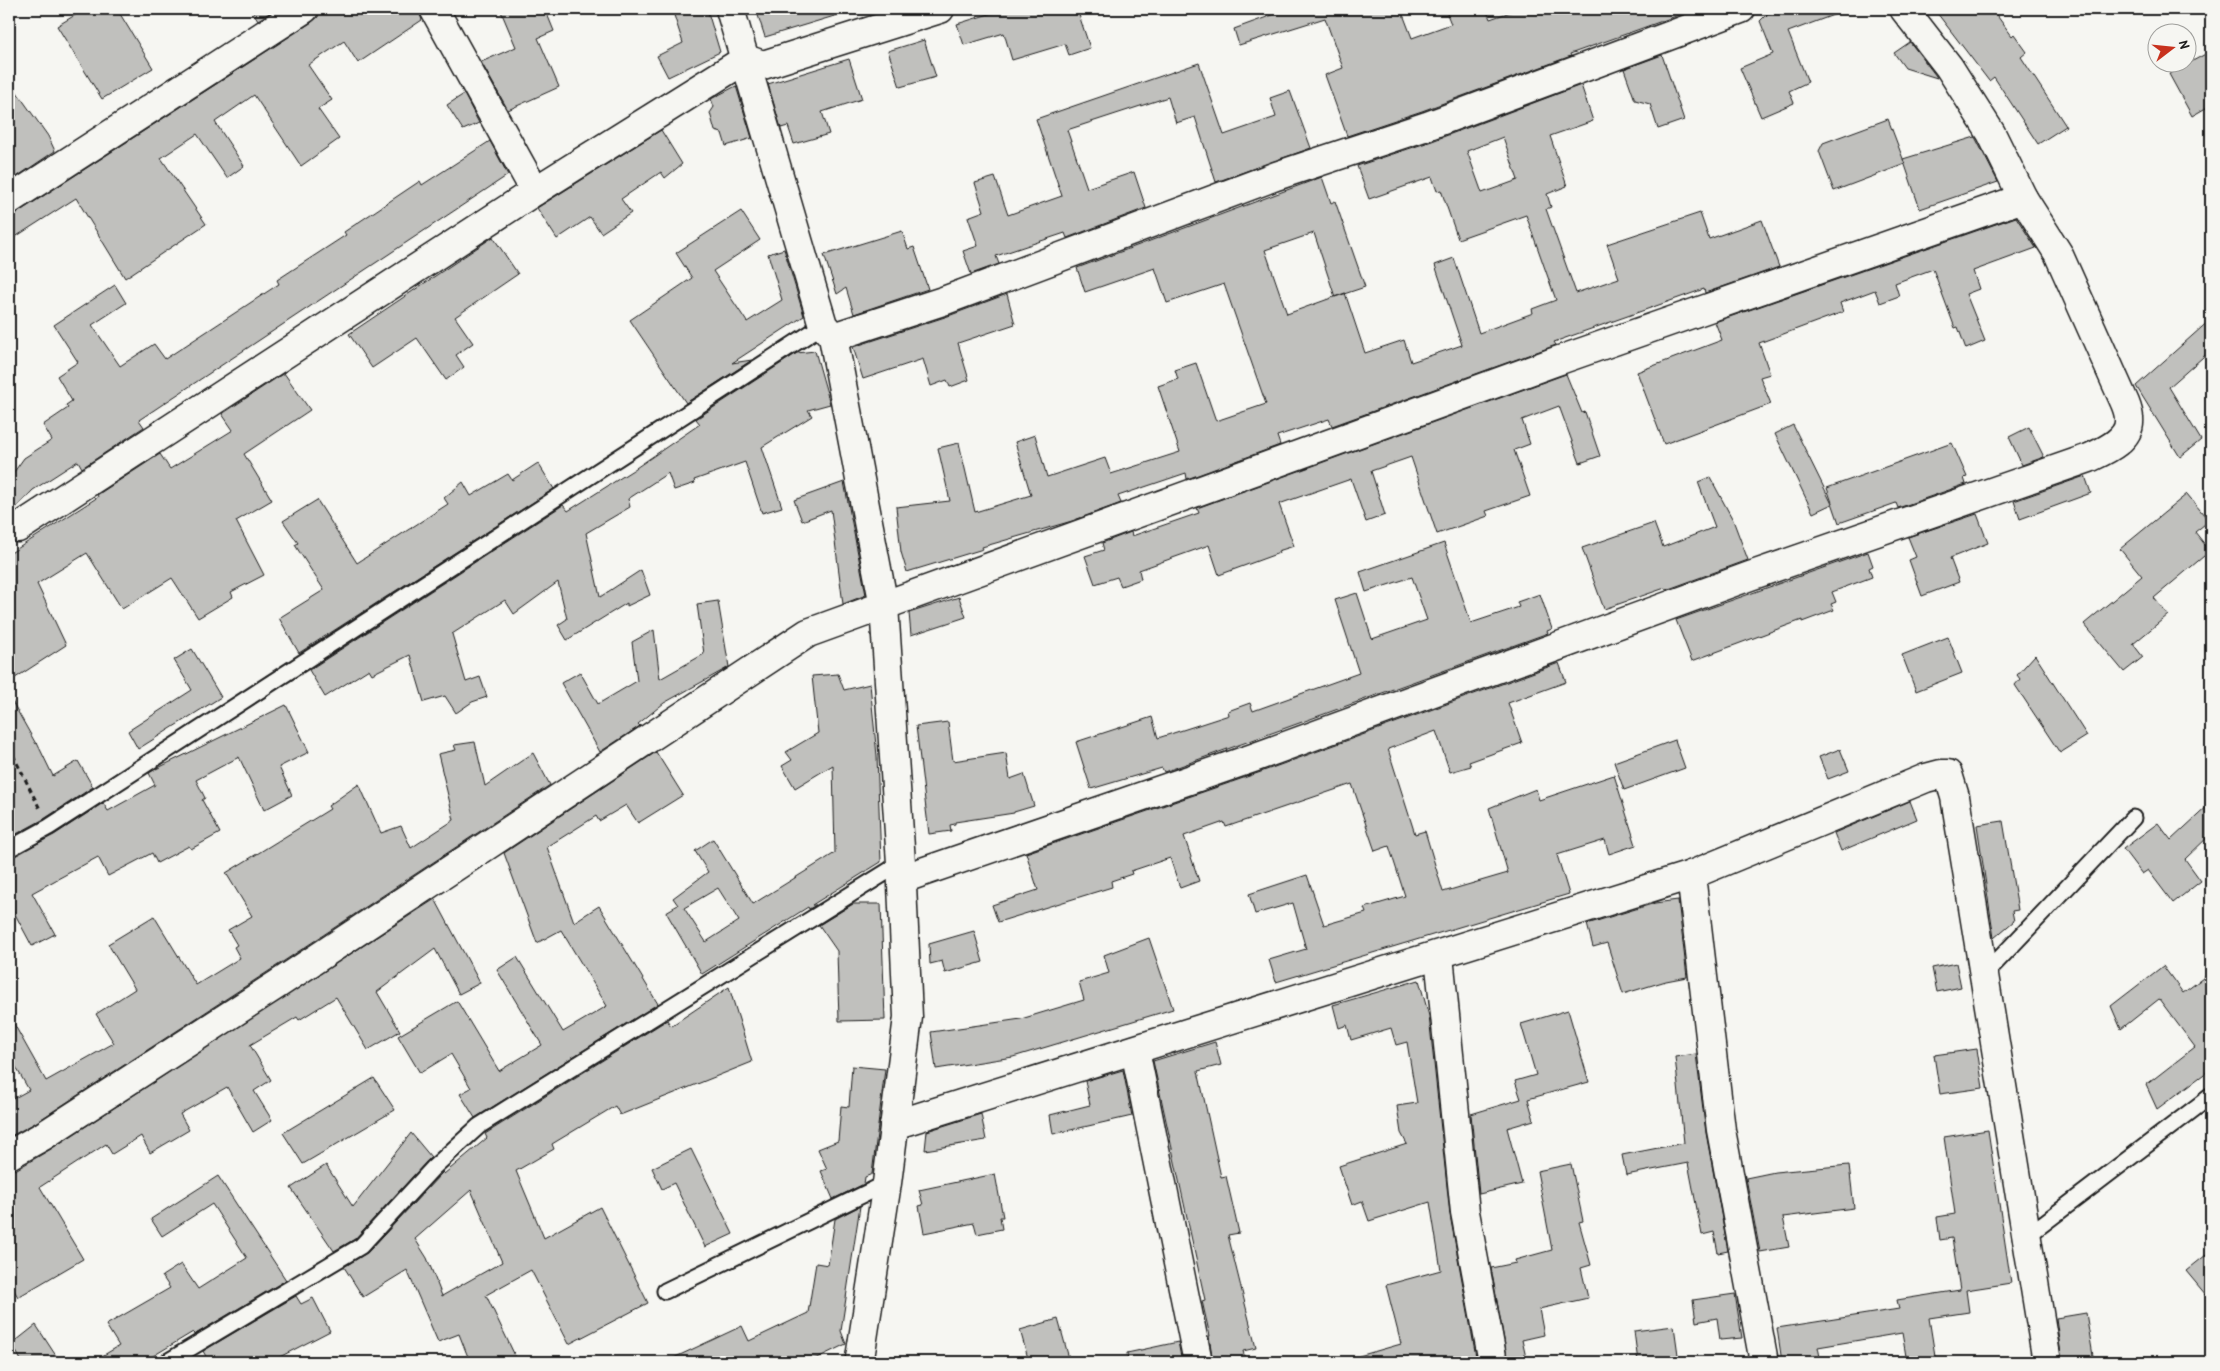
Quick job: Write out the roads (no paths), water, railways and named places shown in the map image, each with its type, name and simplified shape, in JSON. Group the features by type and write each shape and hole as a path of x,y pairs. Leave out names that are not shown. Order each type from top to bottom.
{"street":[{"path":"9,200 304,9"},
{"path":"434,9 536,191"},
{"path":"730,9 828,331 884,606 902,871 908,1017 887,1184 858,1361"},
{"path":"746,59 763,66 940,9"},
{"path":"828,331 946,300 1276,176 1427,126 1741,9"},
{"path":"902,871 1253,758 1750,576 2089,458 2115,445 2127,431 2130,420 2125,403 2058,253 2023,198 1991,133 1949,67 1904,9"},
{"path":"18,528 536,191 746,59"},
{"path":"9,1155 43,1136 278,984 808,634 1563,359 2023,198"},
{"path":"894,1124 1439,956 1691,875 1926,778 1948,774 1954,797 1984,975 2047,1362"},
{"path":"1691,875 1721,1130 1764,1362"},
{"path":"1439,956 1465,1212 1493,1362"},
{"path":"1135,1050 1198,1362"}],"lane":[{"path":"9,849 49,827 828,331"},
{"path":"1984,975 2133,818"},
{"path":"167,1362 361,1246 433,1168 479,1126 902,871"},
{"path":"2027,1236 2211,1096"},
{"path":"665,1290 887,1184"}]}
